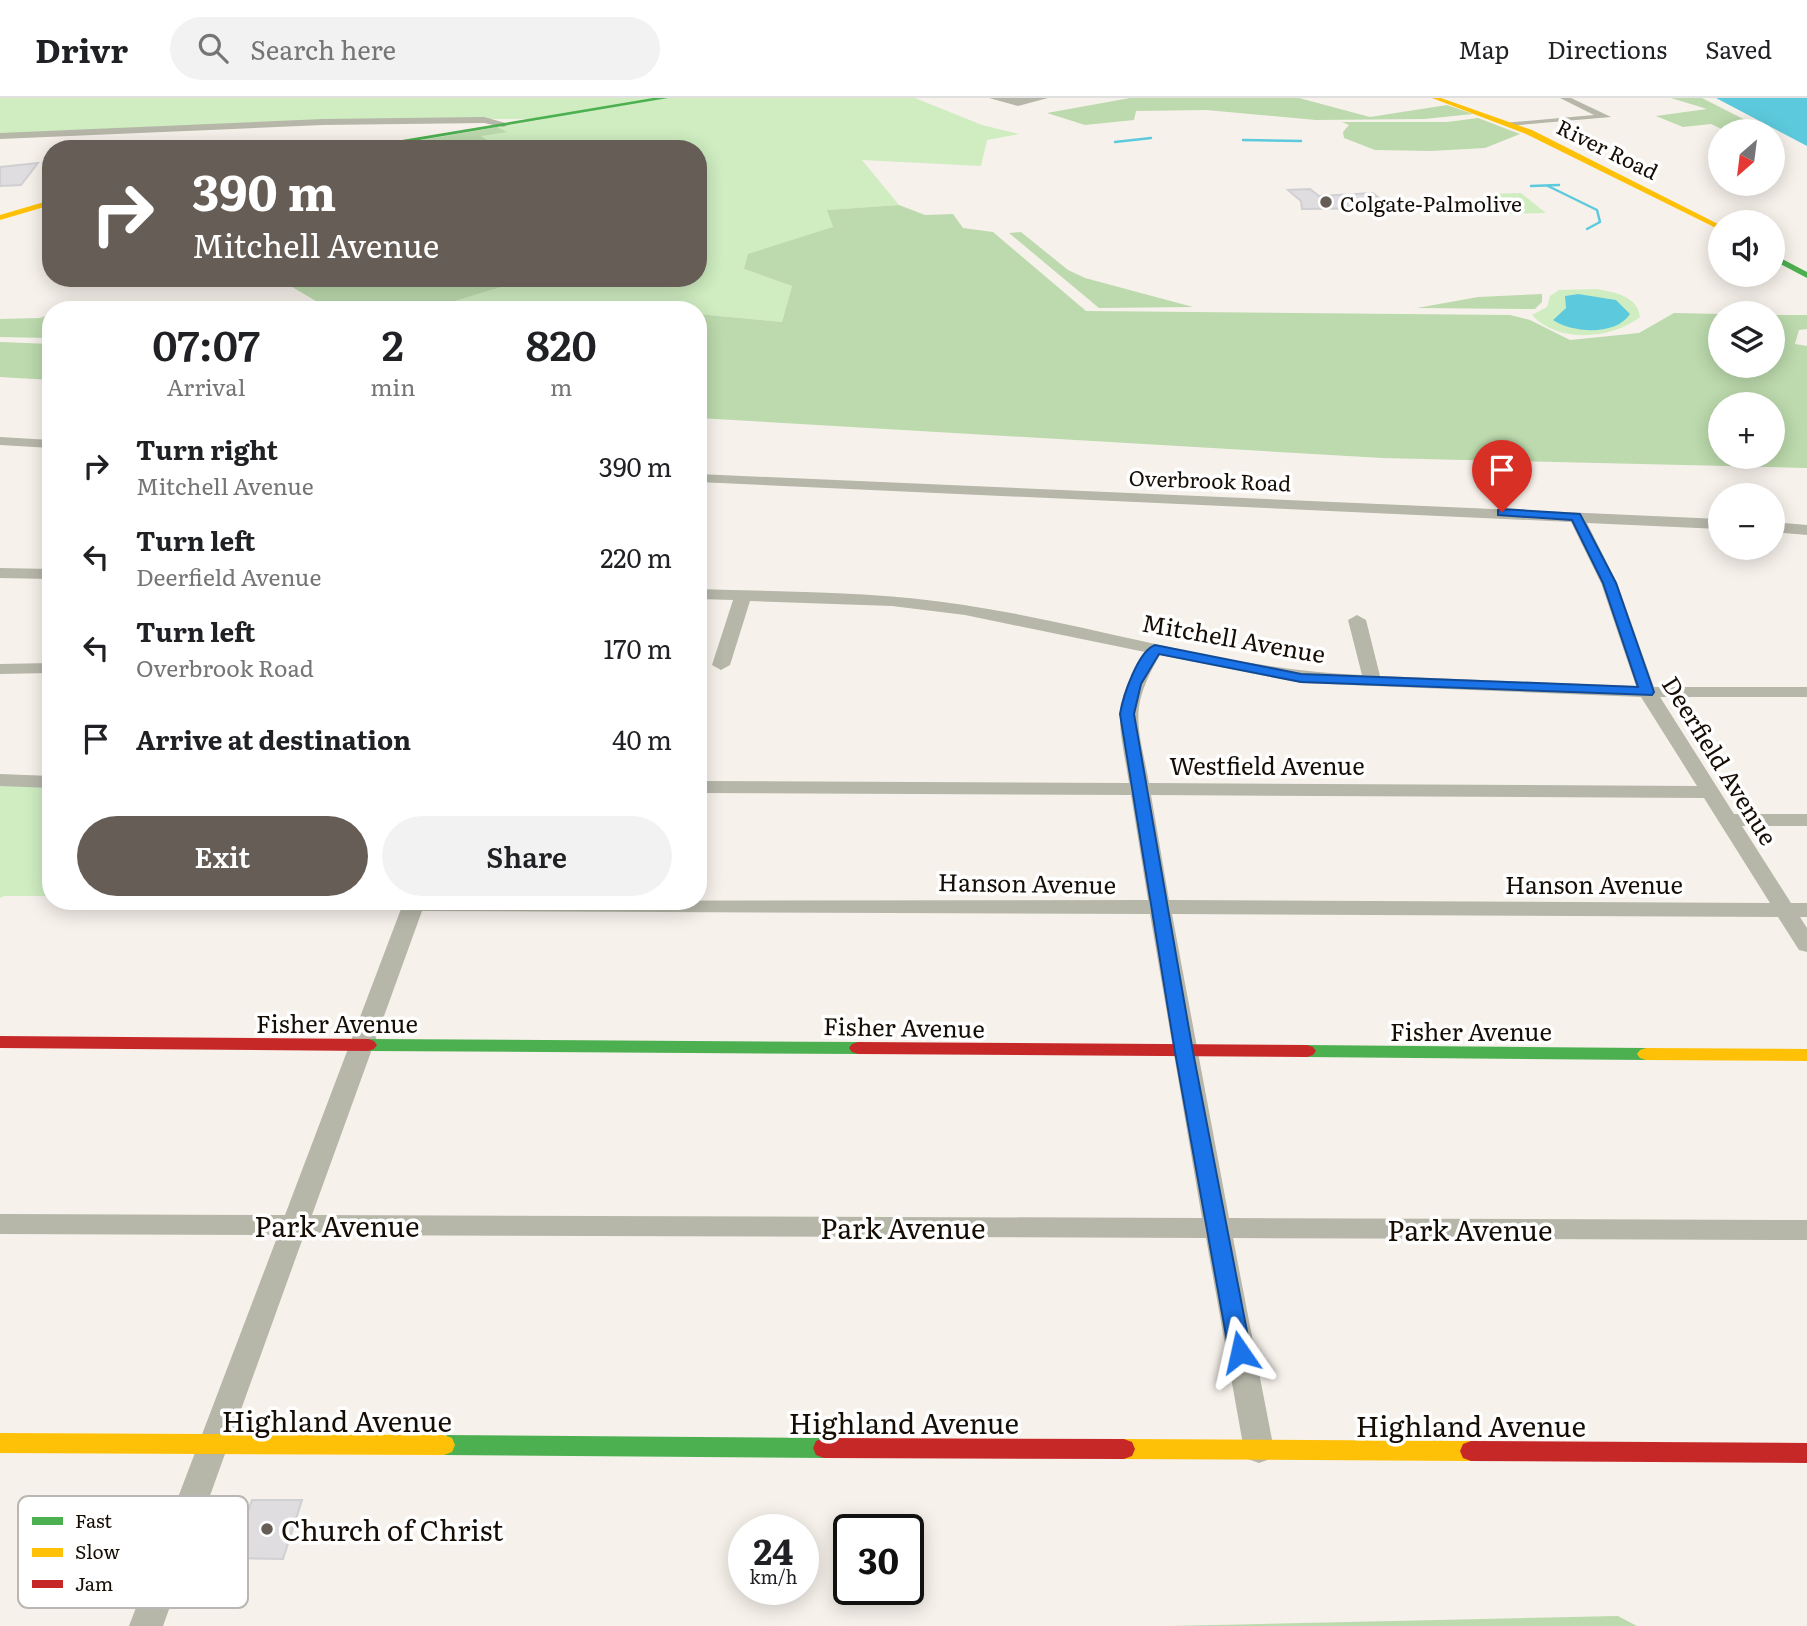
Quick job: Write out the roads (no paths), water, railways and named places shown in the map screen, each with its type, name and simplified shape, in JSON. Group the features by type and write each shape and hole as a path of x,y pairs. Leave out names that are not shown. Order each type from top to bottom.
{"street":[{"path":"405,140 665,98"},
{"path":"993,98 1018,103 1044,98"},
{"name":"River Road","path":"1435,98 1508,123 1708,222"},
{"path":"1508,123 1606,117 1564,98"},
{"path":"0,136 323,122 463,120 504,124"},
{"path":"463,120 484,127"},
{"path":"0,218 42,205"},
{"path":"1785,263 1807,275"},
{"path":"0,441 42,443"},
{"name":"Overbrook Road","path":"707,478 1708,523"},
{"name":"Deerfield Avenue","path":"1576,516 1609,583 1647,692 1709,792 1796,910 1807,944"},
{"path":"1785,528 1807,530"},
{"path":"0,573 42,574"},
{"name":"Mitchell Avenue","path":"707,594 892,601 965,610 1301,678 1647,692 1807,692"},
{"path":"721,665 743,596"},
{"path":"1357,620 1373,683"},
{"path":"1155,649 1134,684 1127,714 1142,790 1184,1052 1259,1450"},
{"path":"0,669 42,668"},
{"path":"0,780 42,782"},
{"name":"Westfield Avenue","path":"707,787 1709,792"},
{"path":"1729,820 1807,820"},
{"name":"Hanson Avenue","path":"707,905 1796,910"},
{"path":"195,1496 412,910"},
{"name":"Fisher Avenue","path":"0,1042 1807,1055"},
{"name":"Park Avenue","path":"0,1224 1807,1230"},
{"name":"Highland Avenue","path":"0,1443 213,1447 1807,1453"},
{"path":"146,1626 153,1608"}],"water":[{"path":"1716,98 1807,98 1807,146 1785,134 1785,119 1756,119"},
{"path":"1578,294 1616,300 1630,314 1615,326 1593,330 1571,328 1553,320 1566,308 1565,296"}],"waterway":[{"path":"1115,142 1151,138"},
{"path":"1243,140 1301,141"},
{"path":"1531,186 1559,185"},
{"path":"1548,186 1597,210 1600,222 1587,229"}],"place":[{"name":"Colgate-Palmolive","path":"1326,202"},
{"name":"Church of Christ","path":"267,1529"}]}
